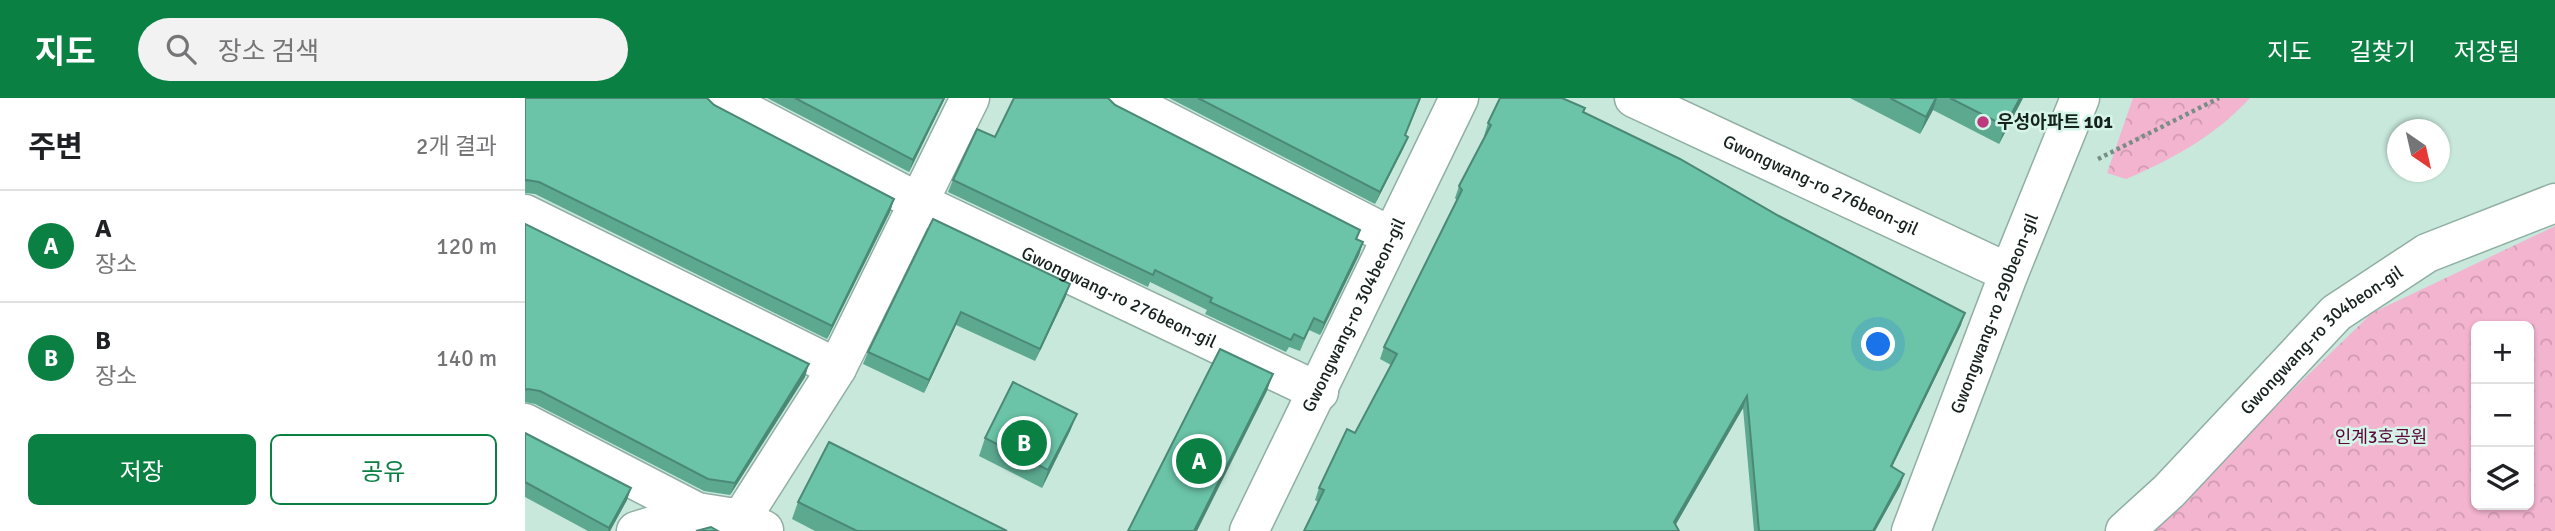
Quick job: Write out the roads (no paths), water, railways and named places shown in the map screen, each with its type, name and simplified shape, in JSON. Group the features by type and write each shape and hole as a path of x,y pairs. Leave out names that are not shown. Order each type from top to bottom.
{"street":[{"name":"Gwongwang-ro 276beon-gil","path":"720,98 920,203 1319,392"},
{"path":"525,423 697,512 753,525 837,368 970,98"},
{"path":"1121,98 1390,236"},
{"name":"Gwongwang-ro 304beon-gil","path":"1249,531 1319,392 1390,236 1459,98"},
{"name":"Gwongwang-ro 276beon-gil","path":"1634,98 2009,273"},
{"name":"Gwongwang-ro 290beon-gil","path":"1912,531 2009,273 2080,98"},
{"name":"Gwongwang-ro 304beon-gil","path":"2125,531 2169,491 2336,313 2427,253 2555,203"},
{"path":"525,214 837,368"},
{"path":"636,531 697,512"}],"place":[{"name":"우성아파트 101","path":"1983,122"},
{"name":"B","path":"1024,443"},
{"name":"A","path":"1199,461"}],"park label":[{"name":"인계3호공원","path":"2381,437"}]}
